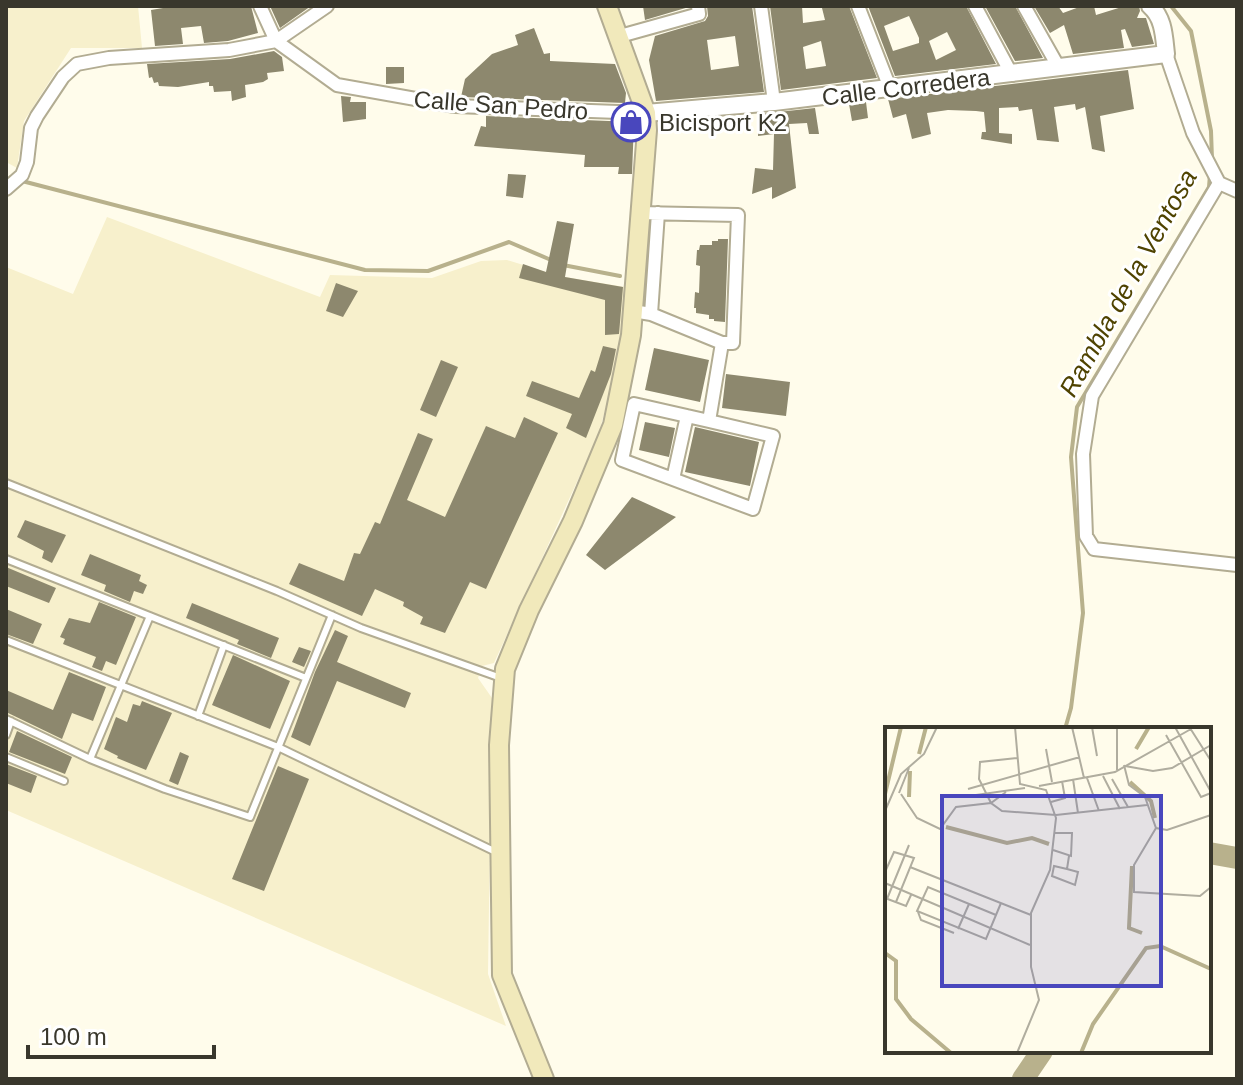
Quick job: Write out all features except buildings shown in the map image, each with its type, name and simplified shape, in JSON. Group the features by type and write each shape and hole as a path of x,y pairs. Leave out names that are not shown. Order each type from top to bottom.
{"main road":[{"path":"544,1079 502,975 499,745 505,669 613,425 631,335 642,312 649,213 646,113 607,6"}],"street":[{"path":"260,6 276,41"},
{"path":"6,189 22,175 31,128 37,116 63,77 77,64 109,58 229,50 276,41 327,6"},
{"path":"620,36 699,14 698,6"},
{"path":"761,6 774,102"},
{"path":"858,6 890,88"},
{"path":"975,6 1012,75"},
{"path":"1024,6 1059,68"},
{"path":"1150,6 1162,25 1166,54 1193,133 1219,183 1237,191"},
{"name":"Calle San Pedro","path":"276,41 337,85 455,106 646,113"},
{"name":"Calle Corredera","path":"646,113 1012,75 1166,54"},
{"path":"1219,183 1092,396 1083,454 1086,536 1094,549 1237,565"},
{"path":"649,213 738,215 728,343 709,421"},
{"path":"642,312 728,343"},
{"path":"634,404 709,421 773,436 753,509 622,460 634,404"},
{"path":"673,479 687,416"}],"lane":[{"path":"6,483 376,634 504,679"},
{"path":"6,559 306,678"},
{"path":"6,735 9,720 90,759 165,789 250,817 332,615"},
{"path":"90,759 150,616"},
{"path":"6,640 278,747 500,854"},
{"path":"198,716 224,645"},
{"path":"6,757 64,781"}],"shaded area":[{"path":"6,6 138,6 142,48 71,48 24,121 17,168 6,162"},
{"path":"107,217 320,297 330,275 432,278 481,261 507,260 559,276 625,287 622,348 598,436 494,663 482,666 478,678 492,698 488,974 506,1026 6,810 6,267 73,294"}],"waterway":[{"name":"Rambla de la Ventosa","path":"1171,6 1191,31 1211,131 1212,159"},
{"name":"Rambla de la Ventosa","path":"1066,727 1071,708 1083,613 1071,457 1077,407 1209,187 1210,175"},
{"path":"22,181 365,270 428,271 509,242 551,260"},
{"path":"563,265 620,276"},
{"path":"1211,853 1237,858"},
{"path":"1023,1079 1041,1053"}],"place":[{"name":"Bicisport K2","path":"631,122"}]}
